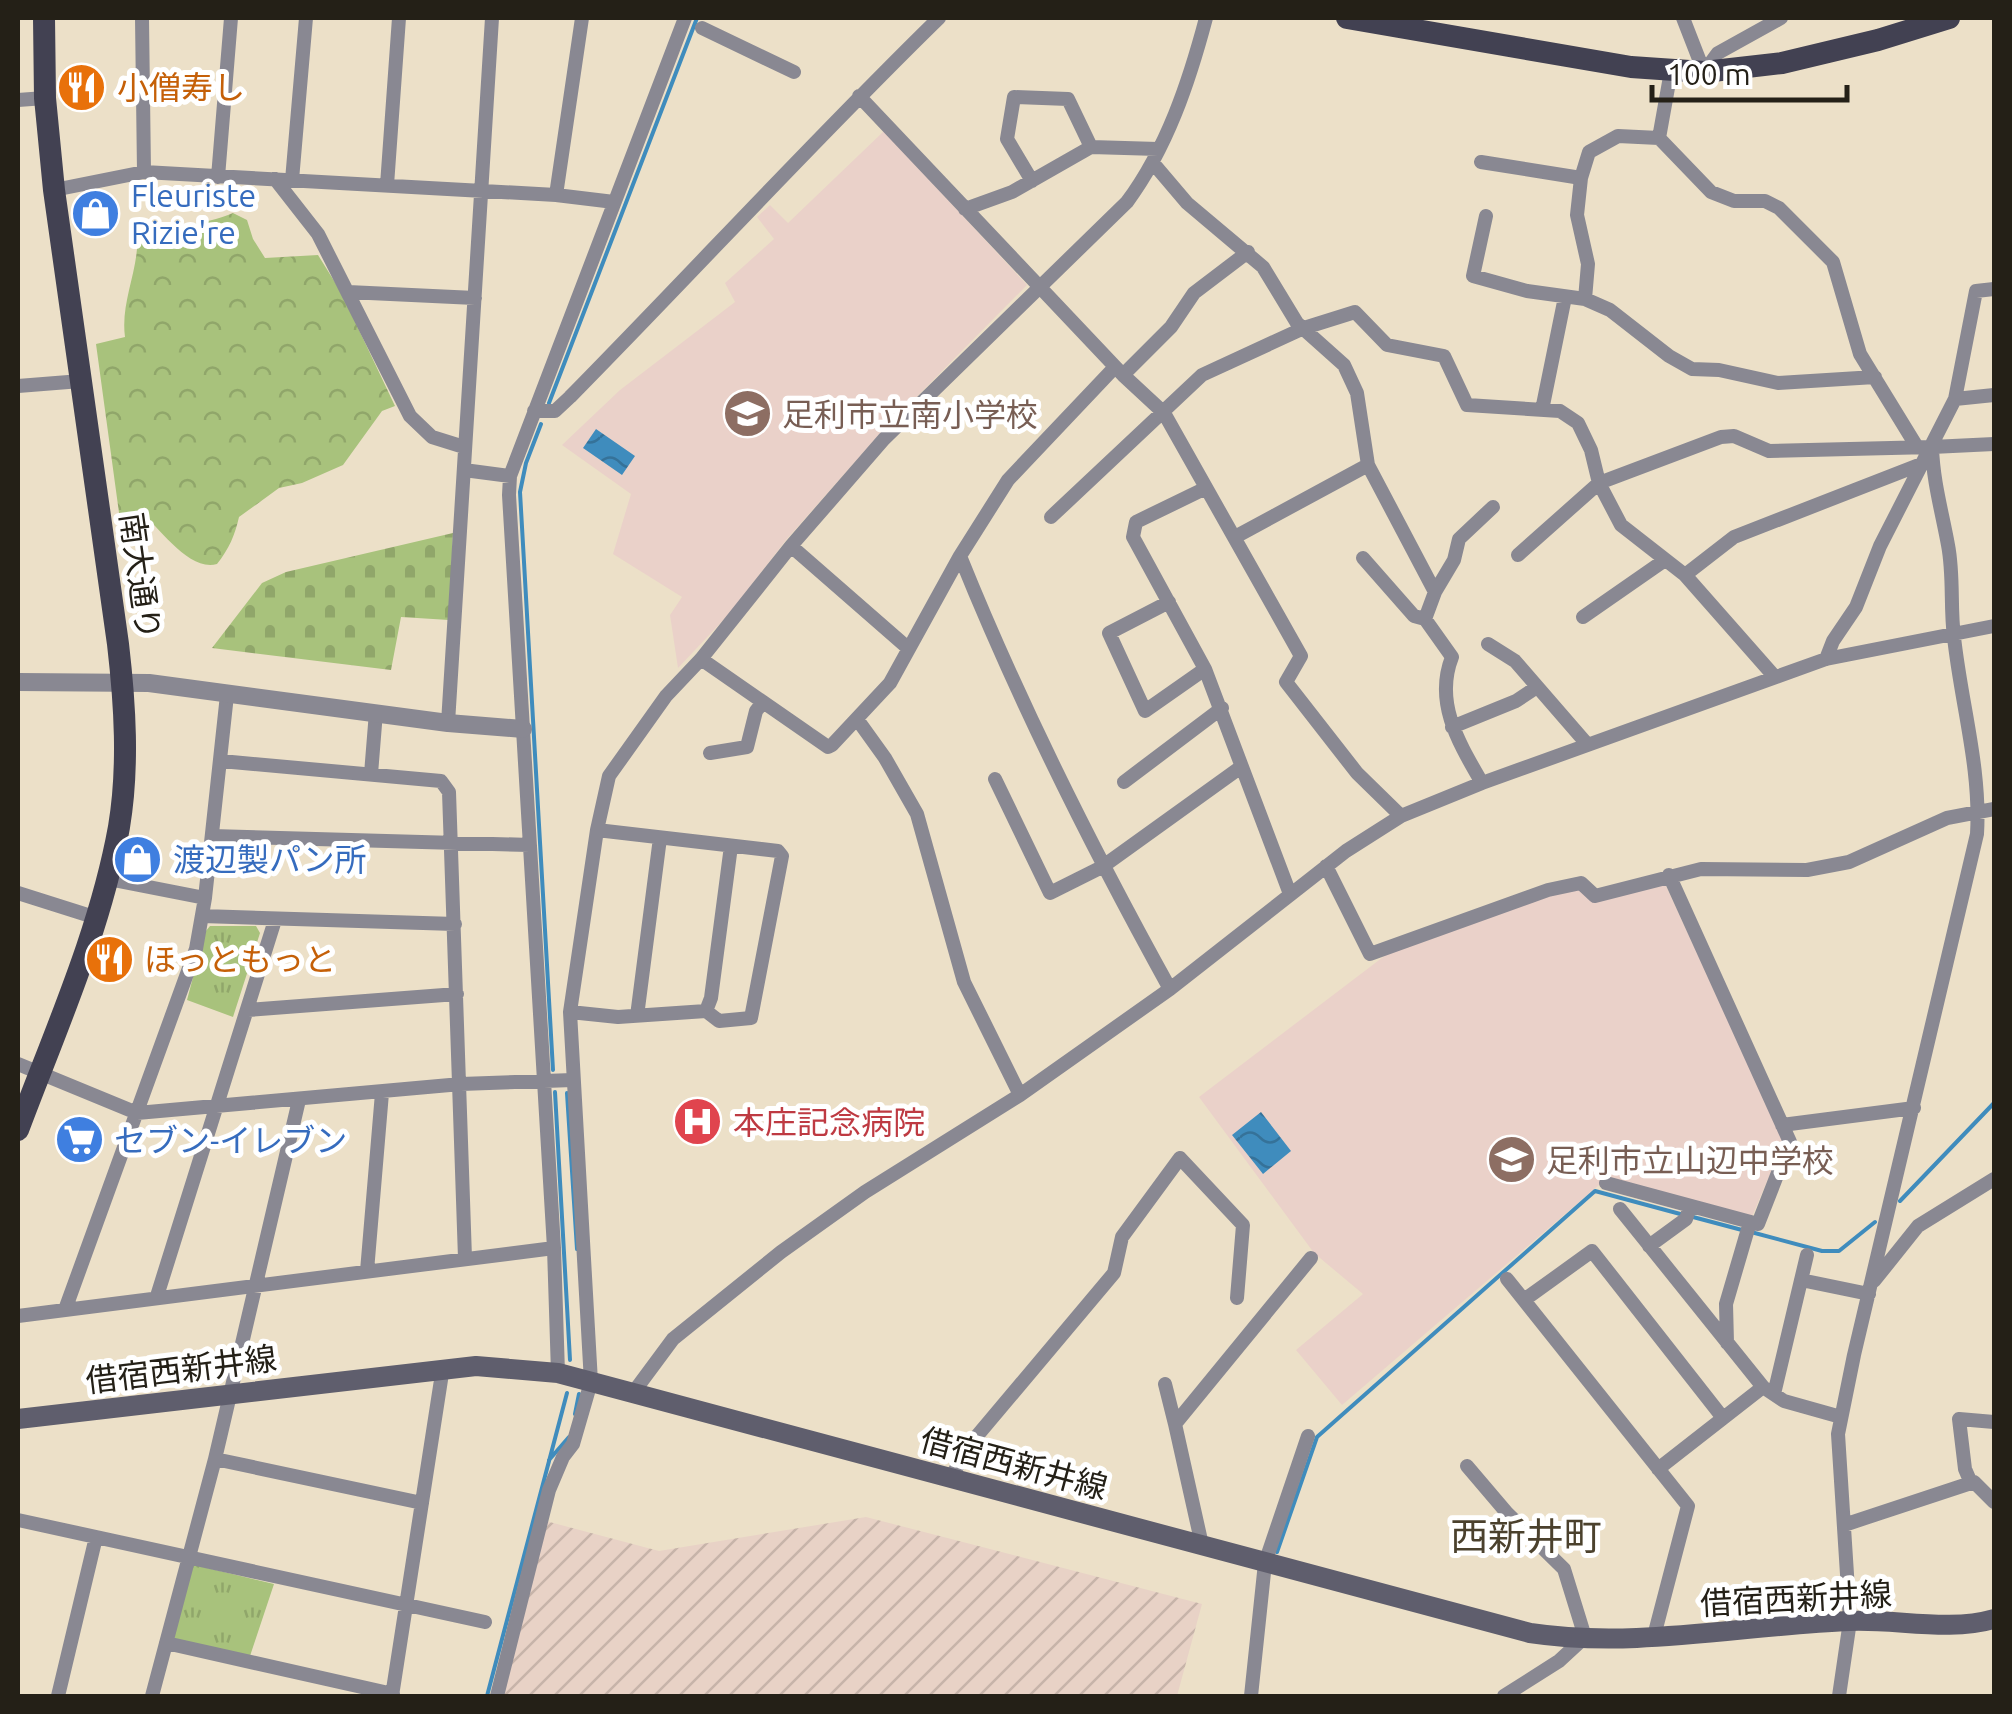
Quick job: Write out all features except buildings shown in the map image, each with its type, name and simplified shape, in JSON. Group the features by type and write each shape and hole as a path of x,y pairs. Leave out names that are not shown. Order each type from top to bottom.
{"main road":[{"name":"南大通り","path":"18,1130 28,1069 97,918 108,879 120,823 125,721 54,190 45,98 44,18"},
{"path":"1347,18 1670,71 1704,72 1782,64 1948,18"},
{"name":"借宿西新井線","path":"18,1418 444,1368 476,1366 558,1373 1512,1629 1557,1637 1654,1636 1850,1621 1964,1625 1994,1619"}],"street":[{"path":"142,18 144,172"},
{"path":"218,177 231,18"},
{"path":"292,180 306,18"},
{"path":"387,185 398,18"},
{"path":"448,722 492,18"},
{"path":"556,194 582,18"},
{"path":"558,1373 510,476 684,18"},
{"path":"534,411 555,410 570,397 938,18"},
{"path":"496,1696 549,1490 573,1444 591,1382 570,1012 602,797 617,762 666,696 884,439 1127,202 1155,156 1190,79 1206,18"},
{"path":"1683,18 1704,72"},
{"path":"1704,72 1718,53 1781,18"},
{"path":"702,28 794,72"},
{"path":"1660,138 1670,71"},
{"path":"859,96 1119,371 1164,412 1302,656 1286,682 1358,772 1401,816"},
{"path":"1032,181 1007,139 1014,97 1068,99 1091,147"},
{"path":"18,100 45,98"},
{"path":"1584,300 1588,264 1577,215 1581,178 1589,152 1609,140 1618,136 1660,138 1711,192 1734,201 1766,200 1779,208 1834,262 1860,354 1925,447 1948,545 1953,633 1978,812 1977,834 1838,1434 1850,1621 1840,1696"},
{"path":"965,209 1012,192 1091,147 1155,156 1187,204 1263,267 1304,328 1344,366 1356,393 1368,465 1435,592"},
{"path":"1481,162 1581,178"},
{"path":"54,190 144,172 556,194 614,202"},
{"path":"275,179 318,234 410,416 432,438 464,447"},
{"path":"1486,216 1473,276 1527,291 1584,300 1610,310 1692,369 1719,370 1778,383 1875,377"},
{"path":"701,659 828,747 890,682 960,556 1008,480 1119,371 1171,327 1194,293 1248,252"},
{"path":"1826,659 1856,607 1880,546 1924,463 1925,447 1955,399 1976,291 1994,289"},
{"path":"348,292 475,298"},
{"path":"1542,410 1565,297"},
{"path":"1051,516 1202,375 1304,328 1354,312 1387,345 1444,356 1467,405 1560,411 1578,423 1591,450 1600,484 1621,525 1685,574 1774,676"},
{"path":"18,386 81,380"},
{"path":"1955,399 1994,395"},
{"path":"1518,555 1600,484 1721,437 1734,436 1769,450 1994,444"},
{"path":"1685,574 1734,537 1924,463"},
{"path":"1236,537 1368,465"},
{"path":"464,470 510,476"},
{"path":"1206,488 1144,516 1133,526 1133,536 1205,668 1290,894"},
{"path":"1425,619 1454,560 1459,539 1493,507"},
{"path":"791,546 909,649"},
{"path":"960,556 1031,720 1102,867 1170,989"},
{"path":"1363,558 1414,616 1425,619 1452,657 1444,686 1452,727 1482,783"},
{"path":"1583,617 1666,560"},
{"path":"1169,602 1109,633 1145,711 1205,668"},
{"path":"633,1392 673,1339 781,1252 1170,989 1326,866 1401,816 1587,744 1826,659 1994,626"},
{"path":"1488,644 1515,661 1587,744"},
{"path":"18,682 122,682 523,729"},
{"path":"1452,727 1516,701 1538,687"},
{"path":"66,1307 196,948 227,695"},
{"path":"710,752 747,748 756,711 763,702"},
{"path":"1124,782 1222,708"},
{"path":"371,774 376,712"},
{"path":"858,719 918,814 964,982 1020,1094"},
{"path":"221,761 441,781 446,785 452,844 465,1258"},
{"path":"995,779 1050,893 1102,867 1241,766"},
{"path":"1326,866 1370,954 1548,890 1581,884 1595,896 1700,869 1807,870 1849,862 1948,818 1994,808"},
{"path":"570,1012 638,1016 706,1010 719,1021 751,1018 782,856 778,851 597,830"},
{"path":"212,836 530,845"},
{"path":"638,1016 660,838"},
{"path":"706,1010 711,998 732,846"},
{"path":"1606,1182 1758,1224 1790,1142 1669,875"},
{"path":"108,879 205,898"},
{"path":"18,893 97,918"},
{"path":"202,916 455,924"},
{"path":"157,1296 275,920"},
{"path":"248,1010 457,994"},
{"path":"28,1069 137,1112 461,1084 574,1080"},
{"path":"367,1271 382,1093"},
{"path":"152,1696 215,1459 300,1100"},
{"path":"1782,1124 1914,1108"},
{"path":"951,1477 971,1443 1114,1272 1122,1236 1180,1158 1244,1224 1237,1298"},
{"path":"1870,1290 1918,1226 1994,1179"},
{"path":"1649,1246 1686,1219 1690,1206"},
{"path":"1620,1209 1726,1344 1768,1390 1784,1401 1842,1417"},
{"path":"1726,1344 1726,1304 1750,1222"},
{"path":"18,1316 554,1248"},
{"path":"1524,1300 1592,1251 1723,1418"},
{"path":"1658,1468 1723,1418 1768,1390 1807,1254"},
{"path":"1175,1424 1311,1258"},
{"path":"1507,1278 1688,1506 1654,1636"},
{"path":"1801,1280 1870,1290"},
{"path":"166,1642 393,1696 444,1368"},
{"path":"1165,1384 1202,1544"},
{"path":"1994,1422 1959,1419 1965,1468 1971,1483 1994,1502"},
{"path":"1251,1696 1265,1562 1308,1436"},
{"path":"215,1459 422,1504"},
{"path":"1467,1466 1507,1513 1564,1569 1585,1637 1559,1660 1504,1696"},
{"path":"1844,1525 1971,1483"},
{"path":"18,1520 485,1622"},
{"path":"58,1696 96,1537"}],"shaded area":[{"name":"足利市立南小学校","path":"884,131 1027,285 876,438 786,540 729,614 678,668 670,615 682,597 613,554 631,494 562,445 620,390 735,302 725,283 774,239 757,217 770,205 788,223"},
{"name":"足利市立山辺中学校","path":"1662,884 1784,1141 1751,1219 1606,1179 1342,1405 1296,1350 1363,1294 1314,1253 1199,1097 1391,951 1557,892 1580,887 1594,901"},
{"path":"866,1517 1202,1604 1177,1696 497,1696 542,1520 659,1551"}],"green space":[{"path":"233,213 247,220 265,258 318,255 341,292 395,406 382,411 343,465 302,483 279,488 239,517 231,542 217,564 206,565 175,547 140,511 120,520 96,344 125,337 137,229 198,223"},
{"path":"453,533 449,620 401,617 391,670 212,648 262,583 286,572"},
{"path":"210,926 256,926 260,933 233,1017 187,1000"},
{"path":"191,1564 274,1584 250,1656 173,1639"}],"water":[{"path":"596,429 635,456 622,475 583,448"},
{"path":"1261,1112 1291,1151 1263,1174 1232,1135"}],"waterway":[{"path":"549,403 697,18"},
{"path":"541,424 520,492 553,1070"},
{"path":"555,1092 570,1360"},
{"path":"567,1093 577,1249"},
{"path":"1900,1201 1994,1103"},
{"path":"1277,1552 1317,1437 1595,1191 1684,1215"},
{"path":"1693,1217 1742,1230"},
{"path":"1751,1232 1822,1251 1839,1251 1875,1222"},
{"path":"487,1696 567,1393"},
{"path":"575,1414 579,1394"},
{"path":"549,1460 569,1437"}],"place":[{"name":"小僧寿し","path":"82,87"},
{"name":"Fleuriste Rizie're","path":"96,213"},
{"name":"足利市立南小学校","path":"747,414"},
{"name":"渡辺製パン所","path":"138,859"},
{"name":"ほっともっと","path":"109,959"},
{"name":"本庄記念病院","path":"698,1122"},
{"name":"セブン-イレブン","path":"79,1140"},
{"name":"足利市立山辺中学校","path":"1511,1160"}],"district":[{"name":"西新井町","path":"1526,1536"}]}
